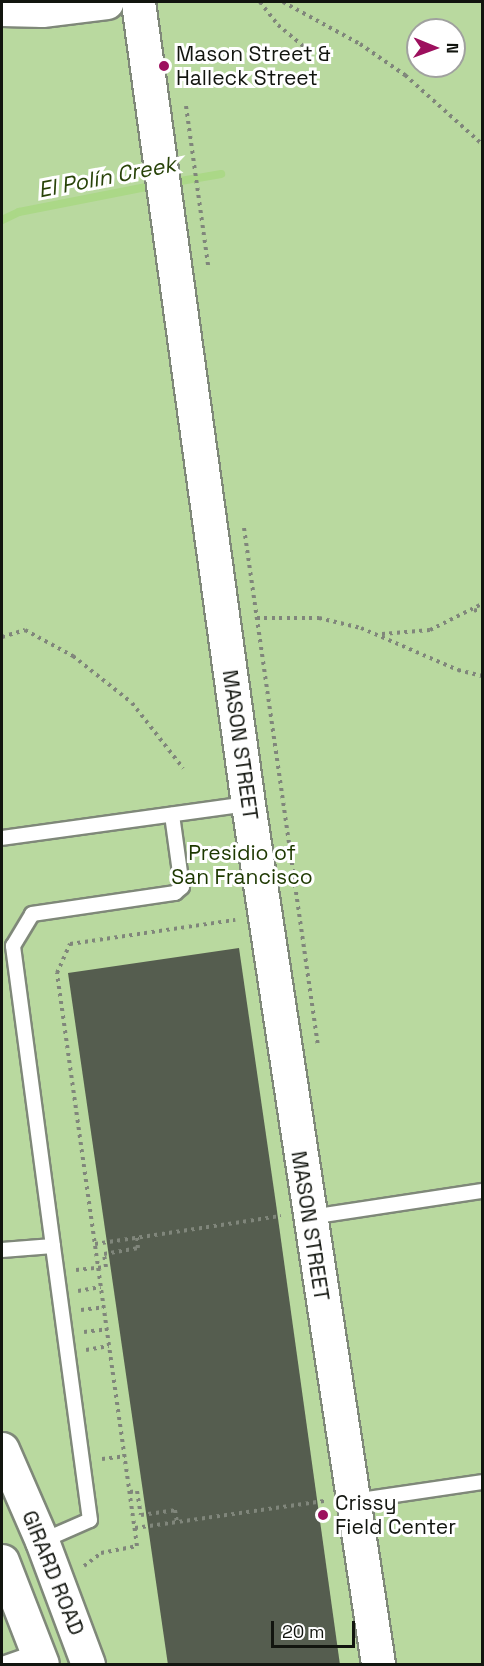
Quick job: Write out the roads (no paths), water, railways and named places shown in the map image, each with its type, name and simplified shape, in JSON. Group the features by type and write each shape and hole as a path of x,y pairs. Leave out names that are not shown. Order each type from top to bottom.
{"street":[{"path":"2,9 42,10 107,2"},
{"name":"MASON STREET","path":"138,2 248,804 308,1217 378,1665"},
{"name":"GIRARD ROAD","path":"2,1449 42,1541 88,1665"},
{"name":"GIRARD ROAD","path":"2,1561 39,1658"}],"lane":[{"path":"2,838 248,804"},
{"path":"42,1541 90,1521 13,946 32,914 175,893 182,887 172,815"},
{"path":"308,1217 483,1191"},
{"path":"2,1250 53,1246"},
{"path":"354,1501 483,1482"},
{"path":"2,1665 39,1658"}],"waterway":[{"name":"El Polín Creek","path":"169,183 221,174"},
{"name":"El Polín Creek","path":"2,220 19,212 156,185"}],"place":[{"name":"Mason Street & Halleck Street","path":"164,66"},
{"name":"Crissy Field Center","path":"323,1515"}],"park label":[{"name":"Presidio of San Francisco","path":"242,865"}]}
